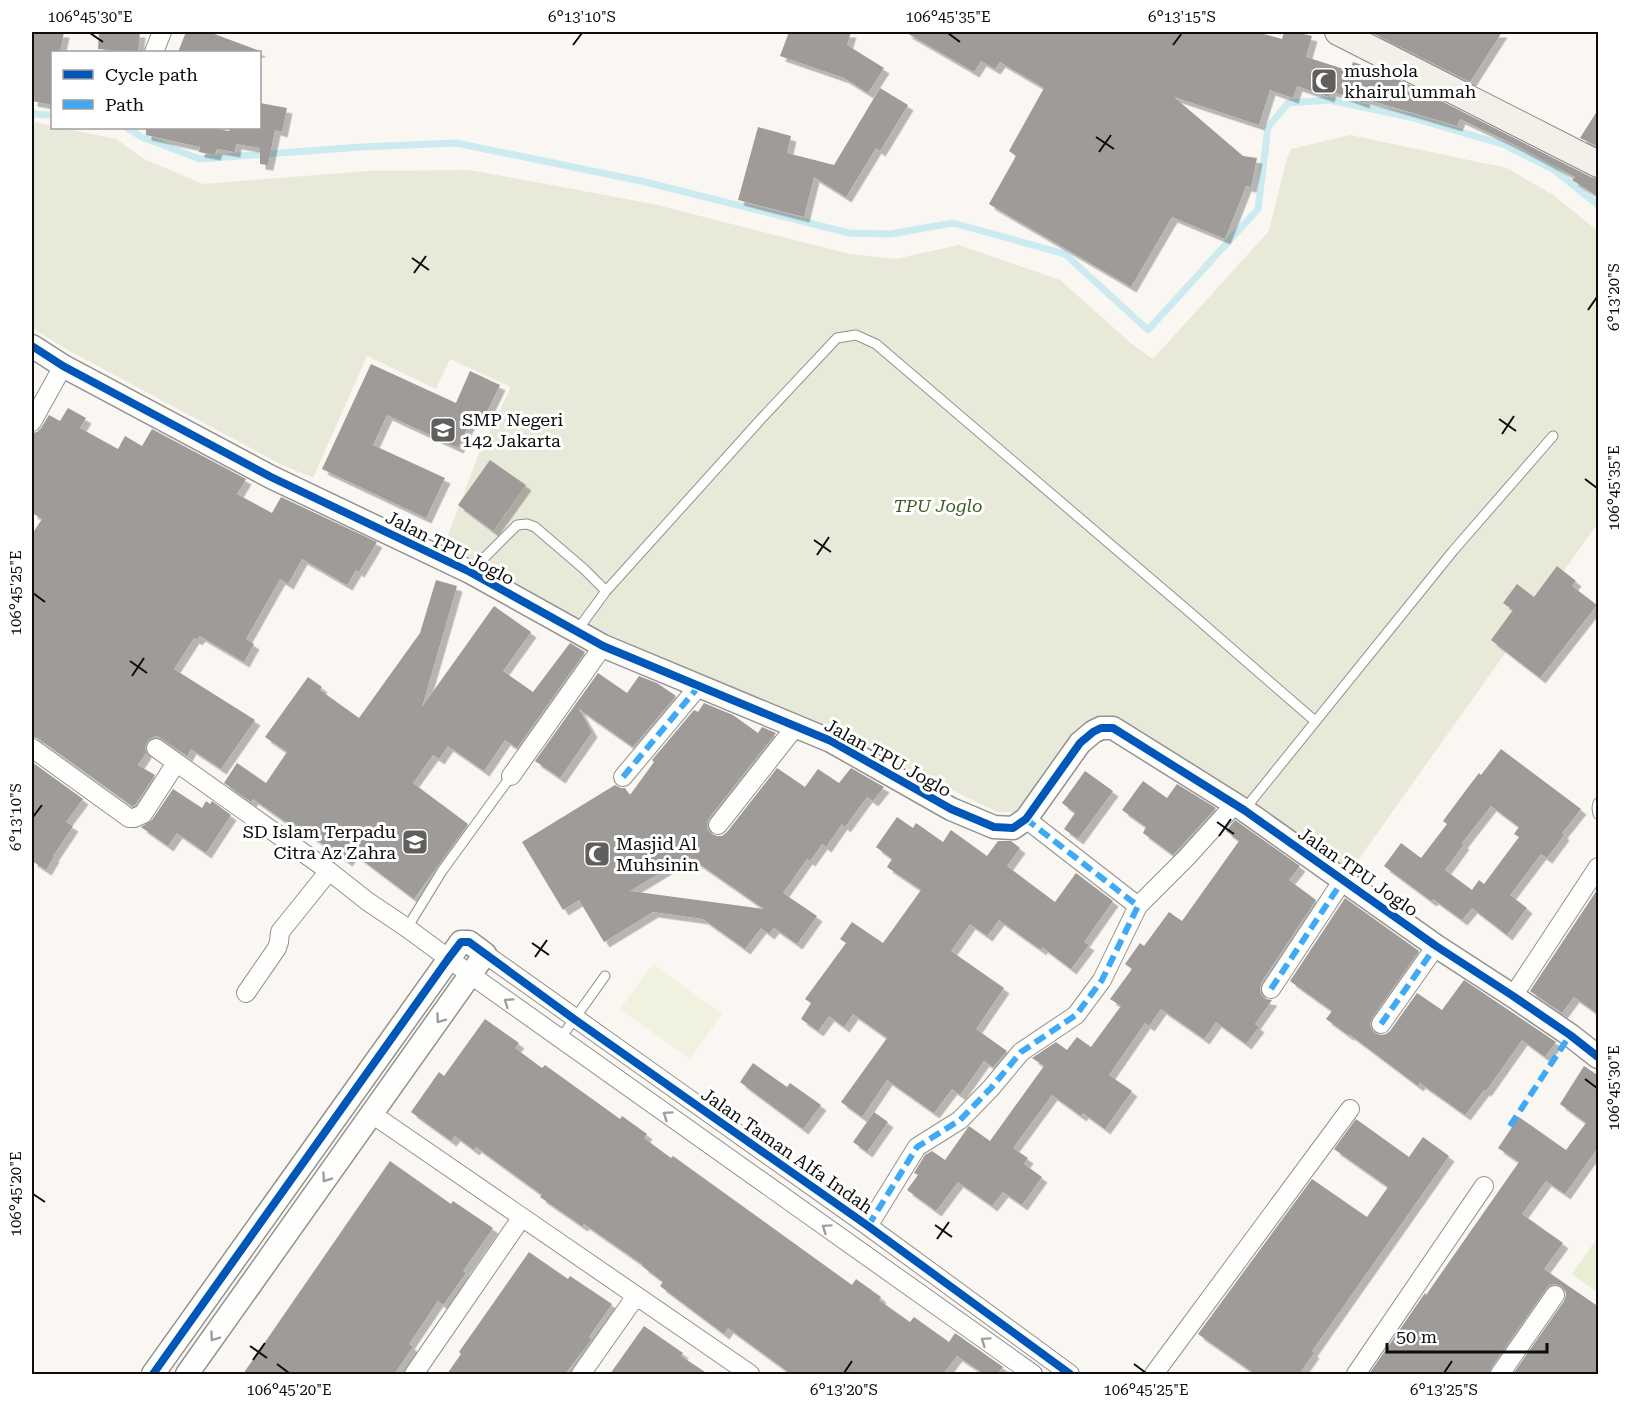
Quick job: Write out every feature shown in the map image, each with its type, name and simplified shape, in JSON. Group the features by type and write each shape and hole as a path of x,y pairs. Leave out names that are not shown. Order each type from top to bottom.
{"main road":[{"path":"1338,32 1599,164"}],"street":[{"path":"154,51 162,32"},
{"name":"Jalan TPU Joglo","path":"32,346 63,366 271,477 470,572 603,646 831,741 951,809 994,827 1013,828 1026,819 1080,743 1101,728 1113,728 1240,807 1436,946 1513,996 1599,1057"},
{"path":"32,422 63,366"},
{"path":"511,776 603,646"},
{"path":"623,777 699,686"},
{"path":"718,825 796,726"},
{"path":"32,748 129,818 143,814 176,763"},
{"path":"156,748 560,1039 1033,1374"},
{"path":"868,1226 917,1147 960,1120 1021,1052 1076,1015 1102,980 1138,906 1240,807"},
{"path":"1026,819 1138,906"},
{"path":"1513,996 1599,867"},
{"path":"246,993 277,948 280,931 329,871"},
{"path":"1271,989 1344,880"},
{"path":"153,1374 460,942 469,942 485,954 187,1374"},
{"path":"1381,1024 1436,946"},
{"name":"Jalan Taman Alfa Indah","path":"485,954 868,1226 1070,1374"},
{"path":"1154,1374 1350,1109"},
{"path":"372,1114 750,1374"},
{"path":"1356,1374 1484,1186"},
{"path":"414,1374 522,1217"},
{"path":"1500,1374 1555,1295"},
{"path":"581,1374 636,1296"}],"lane":[{"path":"576,632 606,591 837,338 856,335 876,344 1315,721"},
{"path":"1240,807 1315,721 1453,551 1552,436"},
{"path":"470,572 517,525 527,524 535,527 606,591"},
{"path":"407,928 442,871 511,776"},
{"path":"1599,803 1597,808 1599,814"},
{"path":"560,1039 605,976"}],"green space":[{"name":"TPU Joglo","path":"32,121 51,126 51,129 67,129 116,139 144,159 203,184 367,171 470,170 653,204 850,254 896,259 959,245 1060,280 1133,345 1153,359 1269,231 1291,149 1350,135 1507,168 1553,195 1598,231 1598,523 1348,874 1101,714 1033,813 997,812 834,732 592,627 477,561 444,546 479,453 511,387 450,359 436,389 367,356 313,478 280,464 66,349 32,328"},
{"path":"653,964 722,1014 690,1059 620,1009"},
{"path":"1598,1237 1598,1293 1572,1274"}],"building":[{"path":"32,32 64,32 60,51 51,51 51,105 32,101"},
{"path":"99,32 140,32 138,51 98,49"},
{"path":"186,32 209,32 260,51 178,51"},
{"path":"789,32 851,32 847,45 884,68 868,93 844,78 780,56"},
{"path":"905,32 1257,32 1282,39 1284,32 1295,32 1312,36 1306,57 1350,71 1353,62 1390,75 1599,179 1599,197 1572,180 1575,177 1460,119 1457,126 1365,99 1364,103 1331,91 1329,97 1297,86 1293,98 1270,90 1259,125 1174,97 1243,156 1257,158 1251,187 1246,186 1225,239 1172,217 1131,287 989,204 1016,156 1009,151 1044,88 1000,62 995,69 981,61 974,72"},
{"path":"1370,32 1502,32 1470,82"},
{"path":"880,88 908,105 880,151 876,148 846,197 814,177 804,217 738,200 758,127 791,136 787,153 834,165"},
{"path":"261,103 287,108 282,132 275,130 268,165 260,164 260,148 236,144 235,152 217,149 215,155 199,152 200,147 146,135 146,129 229,131 230,129 261,129"},
{"path":"1599,108 1599,147 1580,138"},
{"name":"SMP Negeri 142 Jakarta","path":"371,364 456,403 470,371 500,385 485,416 475,411 458,448 387,415 373,445 445,478 426,518 322,469"},
{"path":"68,408 86,418 80,428 118,449 125,436 142,446 152,429 246,479 237,494 272,513 281,497 377,542 359,572 356,570 347,585 302,559 288,584 280,579 246,639 254,644 244,662 200,636 197,640 194,638 174,669 255,720 221,769 191,749 187,756 157,736 151,738 145,748 146,753 138,765 155,775 135,805 132,806 39,739 32,737 32,534 42,519 32,513 32,433 41,428 49,415 60,421"},
{"path":"490,460 526,485 493,531 458,505"},
{"path":"1557,566 1576,581 1572,586 1597,605 1540,678 1491,640 1513,610 1503,603 1517,584 1534,597"},
{"path":"436,580 457,586 422,707 494,606 531,632 503,671 533,692 570,643 585,652 517,748 505,740 484,771 448,746 439,759 433,755 413,783 468,824 414,899 353,853 347,861 291,822 290,825 253,799 251,802 224,783 237,763 266,783 287,752 265,737 308,677 322,687 320,690 359,718 420,633"},
{"path":"598,673 627,693 639,676 657,683 676,696 633,747 579,709 592,732 560,778 535,761"},
{"path":"704,703 733,715 758,733 762,727 776,733 709,818 707,829 712,834 722,836 727,832 777,768 805,787 818,769 839,783 851,768 884,787 873,801 867,797 845,827 842,824 826,847 822,844 810,861 807,859 783,893 817,916 797,944 774,928 769,934 761,928 745,949 703,919 653,912 604,942 579,900 563,910 522,842 615,785 625,788 630,795 654,762 652,760 694,710 698,712","holes":["688,856 764,909 630,891"]},
{"path":"1501,749 1581,809 1562,833 1564,835 1547,858 1541,854 1510,895 1527,908 1507,935 1472,908 1462,920 1433,899 1431,901 1384,866 1401,843 1421,858 1447,824 1443,821 1479,773 1481,775","holes":["1491,806 1519,827 1514,834 1519,837 1484,884 1479,880 1472,890 1445,870 1464,844 1462,843"]},
{"path":"32,762 83,799 66,822 73,826 46,870 32,861"},
{"path":"1085,771 1113,791 1078,839 1064,829 1075,813 1062,803"},
{"path":"1143,781 1167,798 1177,784 1216,808 1173,855 1143,833 1146,827 1122,810"},
{"path":"173,789 202,808 206,801 210,804 212,801 231,815 206,853 177,833 168,846 141,827 152,820"},
{"path":"897,817 913,828 916,823 943,842 951,830 987,856 998,841 1011,841 1020,848 1007,866 1055,902 1076,873 1113,901 1084,942 1089,945 1071,969 1042,947 1041,950 999,920 987,936 970,924 951,951 1004,988 976,1029 1007,1051 993,1067 984,1061 960,1095 952,1089 934,1113 887,1080 862,1117 841,1102 887,1038 853,1014 844,1027 829,1016 818,1031 801,1019 811,1003 805,999 846,943 840,939 852,922 883,943 921,890 887,867 892,859 876,847"},
{"path":"1235,820 1300,866 1289,880 1316,900 1261,983 1261,995 1265,999 1272,1000 1255,1024 1259,1027 1246,1044 1216,1022 1204,1039 1161,1009 1149,1026 1145,1023 1109,1075 1132,1091 1105,1129 1083,1113 1081,1116 1052,1095 1013,1148 1028,1158 1024,1164 1042,1177 1022,1205 1003,1192 992,1206 958,1182 936,1211 907,1190 918,1175 914,1173 925,1155 932,1151 945,1160 969,1126 990,1141 1044,1066 1032,1058 1056,1042 1067,1050 1077,1037 1091,1047 1121,1006 1110,999 1132,969 1125,964 1140,943 1144,946 1169,912 1182,921 1239,841 1226,831"},
{"path":"1599,887 1599,1015 1574,997 1562,1013 1530,991"},
{"path":"1345,898 1419,951 1372,1018 1370,1024 1374,1033 1381,1035 1390,1031 1417,993 1442,1010 1464,980 1556,1042 1545,1057 1522,1040 1486,1091 1484,1090 1465,1115 1420,1083 1418,1086 1326,1019 1332,1011 1290,981"},
{"path":"485,1019 519,1043 515,1048 542,1068 545,1065 620,1119 622,1116 647,1134 644,1138 671,1158 673,1156 852,1285 856,1279 881,1297 879,1300 910,1322 914,1317 949,1342 955,1333 1003,1367 997,1374 984,1374 957,1356 943,1374 791,1374 728,1328 724,1334 660,1286 663,1282 643,1265 540,1197 542,1195 476,1147 474,1150 455,1136 451,1141 411,1112 439,1072 444,1076"},
{"path":"753,1063 787,1087 790,1083 821,1105 803,1129 740,1082"},
{"path":"1584,1066 1599,1076 1599,1146 1565,1194 1546,1181 1522,1214 1563,1243 1544,1269 1599,1307 1599,1374 1513,1374 1564,1301 1565,1290 1555,1284 1546,1289 1489,1374 1369,1374 1519,1162 1498,1148 1519,1117 1566,1150 1586,1123 1560,1104"},
{"path":"874,1112 888,1122 867,1152 853,1142"},
{"path":"1356,1119 1409,1157 1423,1137 1449,1156 1312,1351 1314,1353 1299,1374 1255,1374 1198,1334 1312,1179 1367,1217 1388,1187 1334,1149"},
{"path":"390,1161 451,1204 453,1201 493,1228 463,1271 466,1273 443,1305 438,1301 409,1344 413,1347 394,1374 243,1374"},
{"path":"529,1252 568,1279 570,1276 612,1304 589,1337 592,1339 565,1374 447,1374 461,1354 459,1352"},
{"path":"644,1326 683,1353 681,1356 708,1374 610,1374"}],"waterway":[{"path":"129,129 142,137 200,159 361,147 456,143 641,181 849,233 890,234 953,223 1065,254 1148,330 1258,209 1268,127 1288,103 1329,100 1410,117 1505,145 1553,169 1598,205"},
{"path":"32,114 51,115"}],"marked path":[{"path":"623,777 699,686"},
{"path":"868,1226 917,1147 960,1120 1021,1052 1076,1015 1102,980 1138,906 1026,819"},
{"path":"1271,989 1343,880"},
{"path":"1381,1024 1436,946"},
{"path":"1510,1126 1570,1035"}],"cycle path":[{"path":"32,346 63,366 271,477 470,572 603,646 831,741 951,809 994,827 1013,828 1026,819 1080,743 1101,728 1113,728 1244,810 1436,946 1570,1035 1598,1057"},
{"path":"153,1374 461,942 469,942 574,1019 868,1226 1070,1374"}],"place":[{"name":"mushola khairul ummah","path":"1324,81"},
{"name":"SMP Negeri 142 Jakarta","path":"443,430"},
{"name":"SD Islam Terpadu Citra Az Zahra","path":"415,842"},
{"name":"Masjid Al Muhsinin","path":"597,854"}]}
